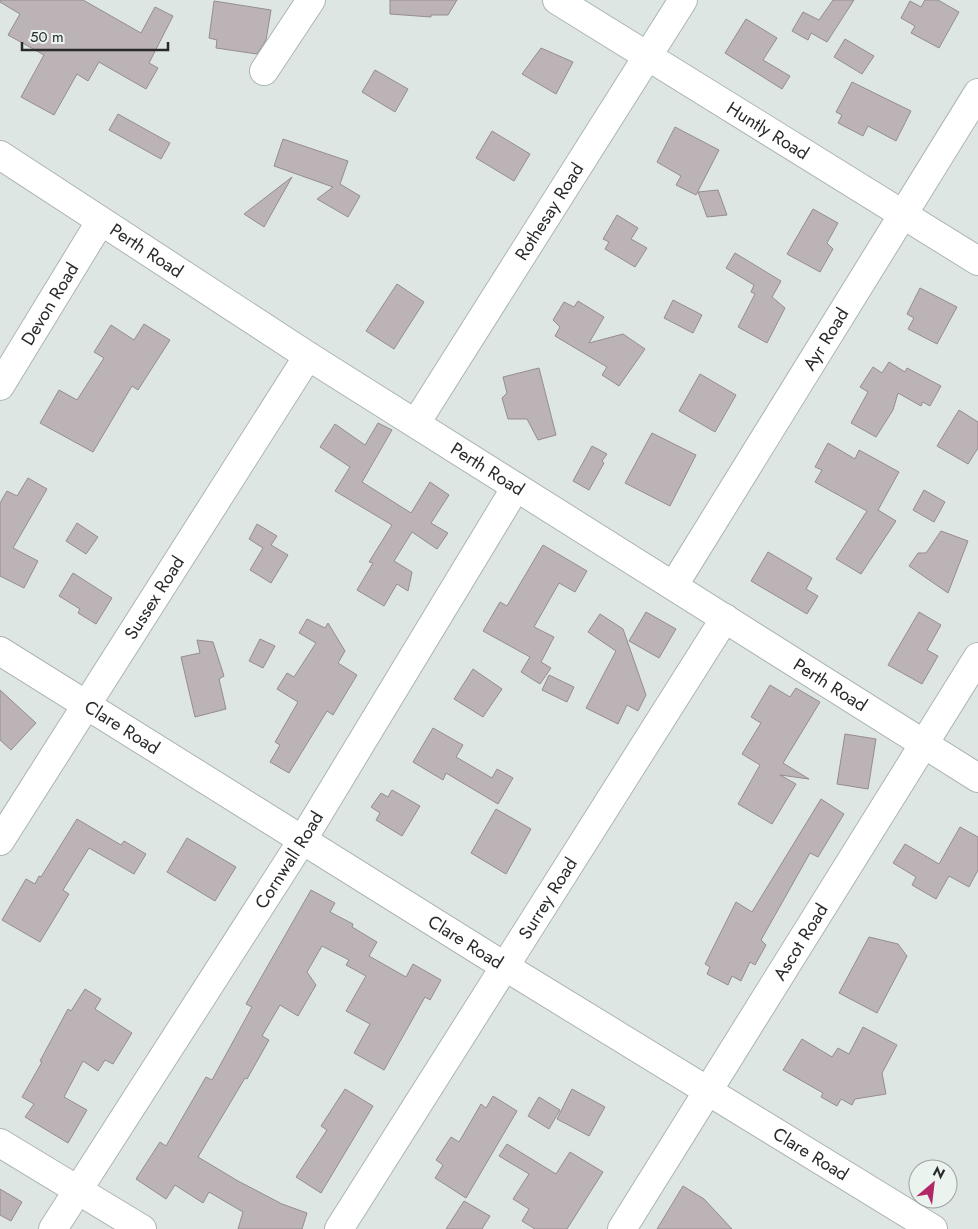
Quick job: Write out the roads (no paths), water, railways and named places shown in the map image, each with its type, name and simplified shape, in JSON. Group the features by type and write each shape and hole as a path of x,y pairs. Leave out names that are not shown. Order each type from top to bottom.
{"street":[{"path":"264,71 310,0"},
{"name":"Huntly Road","path":"557,0 978,261"},
{"name":"Rothesay Road","path":"416,423 648,57 682,0"},
{"name":"Ayr Road","path":"674,585 978,93"},
{"name":"Perth Road","path":"0,155 308,356 978,778"},
{"name":"Devon Road","path":"0,386 100,222"},
{"name":"Sussex Road","path":"0,841 308,356"},
{"name":"Cornwall Road","path":"53,1229 303,839 516,486"},
{"name":"Surrey Road","path":"339,1229 725,618"},
{"name":"Clare Road","path":"0,651 504,966 933,1229"},
{"name":"Ascot Road","path":"622,1229 978,657"},
{"path":"0,1143 142,1229"}]}
